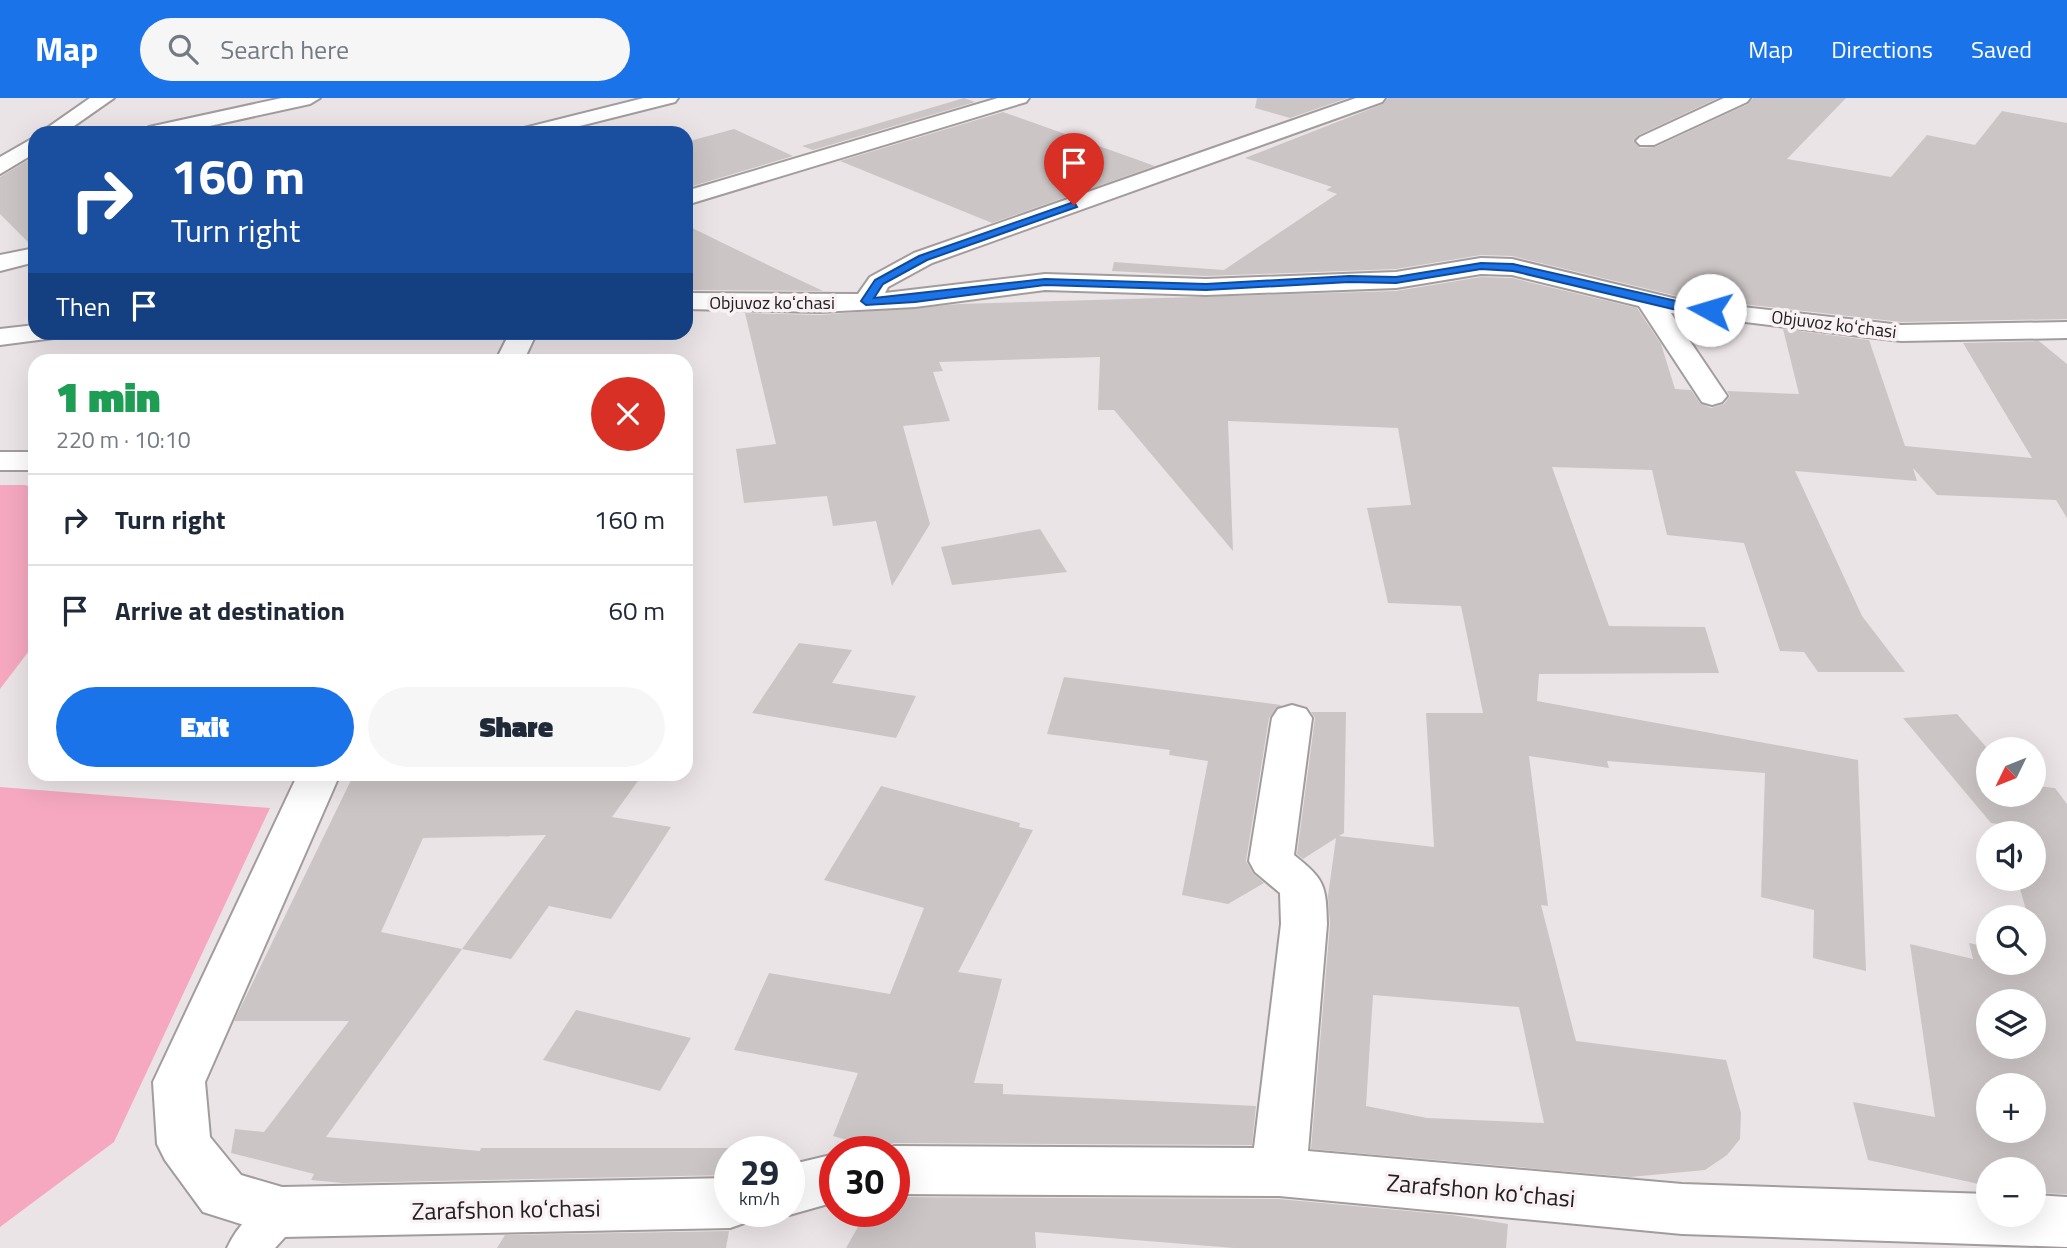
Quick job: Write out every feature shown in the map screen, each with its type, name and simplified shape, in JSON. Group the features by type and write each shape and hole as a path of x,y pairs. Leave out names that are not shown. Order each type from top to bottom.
{"street":[{"path":"61,126 104,98"},
{"path":"181,126 310,98"},
{"path":"555,126 668,98"},
{"path":"693,196 1019,98"},
{"path":"866,301 879,282 923,258 1375,98"},
{"path":"1647,141 1740,98"},
{"path":"1,160 28,146"},
{"path":"1,160 28,158"},
{"path":"0,264 28,257"},
{"name":"Objuvoz koʻchasi","path":"693,301 820,304 915,299 1045,282 1206,287 1349,279 1396,280 1481,266 1513,267 1681,308 1901,333 2067,330"},
{"path":"1649,301 1712,396"},
{"path":"0,337 28,334"},
{"path":"0,461 28,461"},
{"path":"1279,1172 1304,924 1303,887 1271,861 1292,718"},
{"name":"Zarafshon koʻchasi","path":"316,781 179,1082 184,1144 223,1195 265,1230 714,1204"},
{"name":"Zarafshon koʻchasi","path":"910,1170 1279,1172 1682,1209 2067,1222"}],"shaded area":[{"path":"0,485 26,485 28,652 0,689"},
{"path":"0,787 270,808 114,1142 0,1227"}],"building":[{"path":"964,98 975,102 813,150 802,146"},
{"path":"1257,98 1348,98 1290,118 1255,108"},
{"path":"1388,98 1718,98 1639,135 1633,141 1640,148 1655,147 1748,104 1753,98 1846,98 1787,159 1891,177 1927,135 1975,145 2002,111 2067,123 2067,319 1901,322 1681,297 1512,256 1481,255 1396,269 1206,276 1112,271 1114,262 1224,270 1337,194 1326,190 1332,187 1245,158 1383,104"},
{"path":"1003,112 1155,166 992,223 840,161"},
{"path":"734,129 793,156 693,186 693,140"},
{"path":"28,160 28,242 0,214 0,177"},
{"path":"693,228 770,266 823,291 693,290"},
{"path":"1481,277 1512,278 1637,308 1661,344 1675,389 1691,390 1700,403 1711,408 1724,404 1730,396 1727,391 1799,394 1783,329 1869,340 1905,446 2032,458 1963,343 2039,341 2067,364 2067,518 2056,500 1937,495 1913,468 1917,481 1795,471 1862,616 1905,672 1818,672 1804,652 1780,651 1744,543 1667,535 1652,470 1552,467 1609,626 1705,627 1719,673 1539,674 1537,701 1858,760 1866,971 1813,958 1814,910 1761,897 1765,773 1607,761 1609,768 1529,756 1548,906 1541,905 1576,1041 1726,1060 1741,1113 1740,1139 1727,1155 1705,1170 1630,1177 1311,1149 1330,924 1328,896 1336,838 1303,859 1297,854 1315,718 1311,712 1346,712 1344,833 1339,836 1434,847 1426,713 1483,713 1461,606 1388,603 1367,508 1411,505 1398,428 1228,421 1233,551 1114,410 1098,410 1100,357 939,362 943,371 933,372 950,421 903,426 930,524 892,586 876,521 833,526 827,496 744,503 736,449 776,444 745,313 820,315 960,304 1396,291","holes":["1373,995 1519,1007 1544,1123 1427,1118 1366,1106"]},
{"path":"1040,529 1067,572 952,585 941,547"},
{"path":"799,643 852,650 832,683 916,696 896,738 752,713"},
{"path":"1064,677 1281,705 1269,718 1246,861 1253,873 1264,883 1228,904 1182,895 1208,761 1169,755 1170,750 1047,734"},
{"path":"1957,714 1977,737 1976,805 1903,718"},
{"path":"351,781 638,781 612,817 671,827 611,919 549,906 511,959 462,949 326,1137 480,1151 481,1148 714,1148 714,1175 343,1183 311,1180 314,1174 231,1153 235,1129 264,1132 349,1021 234,1021","holes":["546,835 462,949 381,932 423,838"]},
{"path":"881,786 1020,823 1019,827 1033,830 958,972 1002,979 974,1083 1003,1084 1003,1094 1256,1106 1252,1145 910,1143 910,1136 833,1136 858,1073 734,1050 769,973 890,994 924,908 824,880"},
{"path":"2046,787 2055,788 2067,804 2067,1194 2046,1193 2046,1157 1976,1157 1976,1183 1868,1160 1853,1102 1935,1117 1910,944 1973,959 1969,943 1976,944 1976,975 2046,975 2046,905 2025,905 2021,891 2046,891 2046,821 1989,821 1978,807 2046,807"},
{"path":"576,1010 691,1038 660,1091 543,1060"},
{"path":"910,1197 1279,1199 1452,1215 1508,1224 1506,1248 1234,1248 1035,1232 1036,1248 846,1248 858,1227 910,1227"},
{"path":"729,1231 726,1248 497,1248 505,1235"}],"route":[{"path":"1074,205 923,258 879,282 866,301 915,299 1045,282 1206,287 1349,279 1396,280 1481,266 1513,267 1681,308 1710,310"}]}
